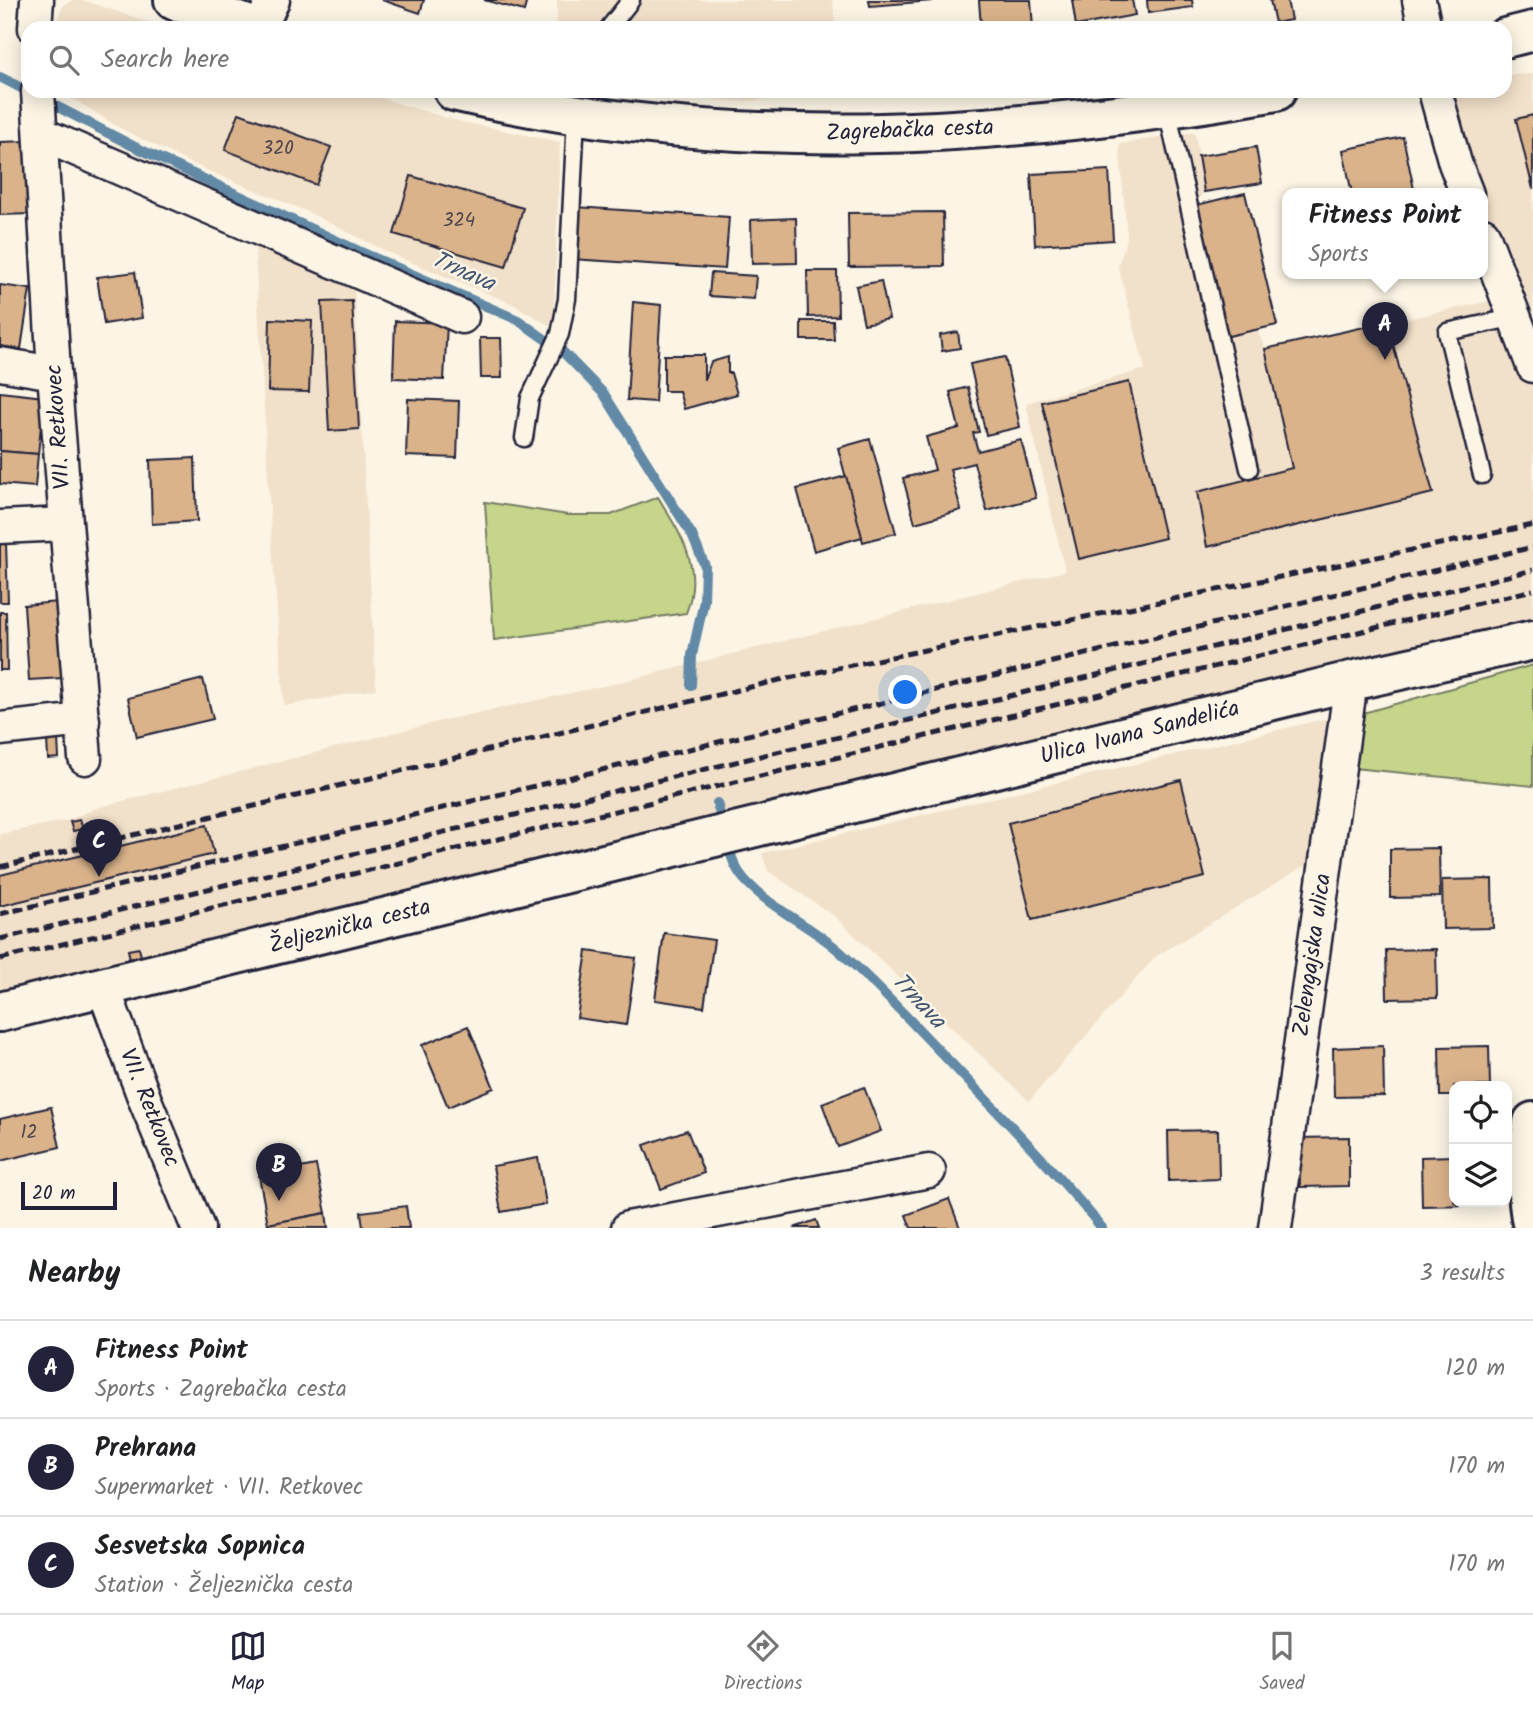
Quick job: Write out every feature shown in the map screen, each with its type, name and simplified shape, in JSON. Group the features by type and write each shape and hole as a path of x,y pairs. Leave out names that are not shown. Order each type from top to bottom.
{"street":[{"path":"36,21 37,0"},
{"path":"174,0 237,21"},
{"path":"262,21 273,0"},
{"path":"1419,0 1424,21"},
{"path":"1512,36 1533,31"},
{"name":"Zagrebačka cesta","path":"493,98 699,130 829,134 999,128 1167,110 1236,98"},
{"path":"1437,98 1465,188"},
{"name":"VII. Retkovec","path":"85,758 54,373 39,112 462,317"},
{"path":"1488,247 1533,366"},
{"path":"0,365 54,373"},
{"path":"0,527 65,524"},
{"name":"Ulica Ivana Sandelića","path":"700,841 1350,681 1533,640"},
{"name":"Zelengajska ulica","path":"1275,1228 1350,681"},
{"path":"0,729 83,720"},
{"name":"Željeznička cesta","path":"0,1012 700,841"},
{"name":"VII. Retkovec","path":"103,986 145,1100 198,1228"},
{"path":"1533,1122 1527,1156 1527,1205 1533,1228"},
{"path":"628,1228 929,1171"}],"lane":[{"path":"614,21 631,0"},
{"path":"1167,110 1250,469"},
{"path":"524,438 530,398 560,334 567,299 576,113"},
{"path":"1482,475 1447,332 1516,317"}],"shaded area":[{"path":"72,0 82,0 145,21 59,21 63,6"},
{"path":"557,0 833,0 834,21 557,21"},
{"path":"1533,74 1533,622 0,991 0,834 68,820 99,807 445,720 608,685 1065,571 1026,403 1145,369 1118,266 1127,238 1119,144 1195,132 1204,192 1193,206 1225,337 1257,330 1266,349 1518,295 1488,216 1488,188 1477,188 1447,98 1512,98 1512,75"},
{"path":"72,98 380,98 454,120 560,142 554,311 550,326 515,305 391,254 308,212 188,162 118,127"},
{"path":"702,98 790,98 739,101"},
{"path":"254,236 354,282 376,689 284,706 271,531"},
{"path":"1332,717 1309,863 1155,957 1029,1101 834,916 768,871 762,853"}],"green space":[{"path":"658,497 682,539 691,567 691,597 686,613 494,640 485,502 568,515 611,515"},
{"path":"1533,665 1533,786 1354,768 1363,713"}],"building":[{"path":"382,0 424,0 420,13"},
{"path":"484,0 527,0 524,11"},
{"path":"869,0 932,0 932,1 870,6"},
{"path":"979,0 1031,0 1032,21 980,21"},
{"path":"1072,0 1132,0 1135,15 1103,21 1075,21"},
{"path":"1147,0 1192,0 1193,7 1148,13"},
{"path":"1270,0 1287,0 1291,20 1275,21"},
{"path":"239,113 331,147 316,185 225,150"},
{"path":"1533,115 1533,189 1516,119"},
{"path":"1403,137 1414,188 1351,188 1343,150"},
{"path":"29,141 31,214 0,215 0,142"},
{"path":"1256,147 1262,183 1204,192 1198,156"},
{"path":"1109,170 1113,240 1035,245 1031,174"},
{"path":"411,176 523,208 506,267 394,234"},
{"path":"1245,193 1277,325 1224,337 1193,206"},
{"path":"575,207 729,217 725,269 572,259"},
{"path":"943,212 944,266 849,267 848,213"},
{"path":"796,218 797,263 752,264 751,220"},
{"path":"807,271 837,271 838,316 808,317"},
{"path":"135,272 142,318 104,324 97,277"},
{"path":"711,273 756,276 754,299 709,296"},
{"path":"881,281 889,319 864,324 856,286"},
{"path":"0,285 30,289 21,349 0,346"},
{"path":"352,301 359,429 329,431 322,302"},
{"path":"633,302 661,305 655,402 627,400"},
{"path":"270,319 312,321 309,392 268,391"},
{"path":"395,321 447,323 444,380 393,378"},
{"path":"801,321 833,321 834,340 801,340"},
{"path":"1387,322 1433,493 1207,547 1197,492 1292,468 1265,349"},
{"path":"958,332 960,348 942,351 940,335"},
{"path":"480,338 501,338 502,378 481,378"},
{"path":"664,355 704,355 704,380 711,362 728,357 728,373 731,373 737,394 684,409 679,391 664,391"},
{"path":"1005,357 1020,427 986,435 970,364"},
{"path":"1129,382 1165,538 1079,559 1042,402"},
{"path":"968,387 979,432 973,433 978,451 1021,440 1036,498 987,511 974,463 950,469 961,510 915,523 903,478 935,470 926,437 959,428 950,392"},
{"path":"0,392 44,397 38,454 0,451"},
{"path":"408,399 459,401 457,458 406,456"},
{"path":"870,439 896,533 863,542 838,448"},
{"path":"0,451 38,454 35,487 0,484"},
{"path":"195,458 197,521 152,524 150,460"},
{"path":"846,476 862,537 814,551 797,489"},
{"path":"0,544 6,544 8,602 0,602"},
{"path":"58,602 63,678 29,680 24,605"},
{"path":"0,612 6,612 7,670 0,670"},
{"path":"203,679 213,719 137,737 128,698"},
{"path":"58,738 59,758 48,759 47,739"},
{"path":"1181,780 1205,877 1032,920 1008,823"},
{"path":"80,820 83,829 73,831 70,822"},
{"path":"207,825 214,854 0,906 0,875"},
{"path":"1439,848 1440,897 1390,898 1390,849"},
{"path":"1492,879 1493,928 1443,929 1442,880"},
{"path":"664,933 714,940 704,1007 655,1000"},
{"path":"139,948 141,956 130,959 128,950"},
{"path":"1436,949 1437,998 1387,999 1386,950"},
{"path":"587,951 636,958 626,1025 577,1018"},
{"path":"468,1026 494,1088 448,1107 422,1045"},
{"path":"1383,1046 1384,1096 1334,1097 1333,1048"},
{"path":"1489,1046 1490,1081 1449,1081 1449,1096 1440,1096 1439,1047"},
{"path":"864,1087 881,1131 838,1147 822,1103"},
{"path":"51,1107 60,1147 0,1161 0,1119"},
{"path":"687,1130 704,1173 661,1189 644,1145"},
{"path":"1218,1130 1219,1179 1169,1181 1168,1131"},
{"path":"1349,1137 1349,1186 1300,1187 1299,1138"},
{"path":"1449,1156 1449,1205 1422,1206 1421,1157"},
{"path":"538,1158 546,1204 501,1212 493,1166"},
{"path":"316,1165 326,1213 268,1224 259,1176"},
{"path":"949,1199 960,1228 911,1228 906,1215"},
{"path":"406,1206 409,1228 363,1228 361,1212"},
{"path":"326,1213 328,1228 269,1228 268,1224"},
{"path":"816,1220 819,1228 794,1228"}],"waterway":[{"name":"Trnava","path":"0,77 21,88"},
{"name":"Trnava","path":"40,98 133,146 361,252 518,320 563,352 604,394 692,535 705,566 704,601 692,655 691,685"},
{"name":"Trnava","path":"717,803 723,826"},
{"name":"Trnava","path":"727,841 733,861 744,879 766,899 838,950 867,977 1028,1144 1102,1228"}],"railway":[{"path":"0,867 784,679 1533,525"},
{"path":"0,914 1533,547"},
{"path":"0,939 1533,570"},
{"path":"0,959 1533,590"}],"place":[{"name":"Fitness Point","path":"1385,360"},
{"name":"Sesvetska Sopnica","path":"99,877"},
{"name":"Prehrana","path":"279,1201"}]}
